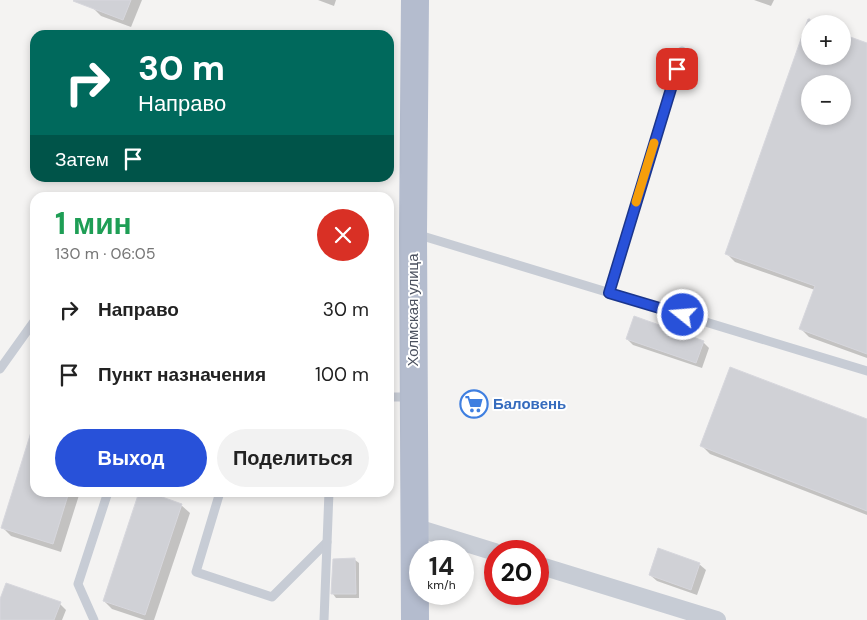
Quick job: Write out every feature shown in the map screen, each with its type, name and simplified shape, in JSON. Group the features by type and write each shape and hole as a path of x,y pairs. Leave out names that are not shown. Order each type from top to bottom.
{"main road":[{"name":"Холмская улица","path":"414,620 414,527 401,397 413,233 415,0"}],"street":[{"path":"414,527 484,549"},
{"path":"549,568 717,620"}],"lane":[{"path":"609,293 682,51"},
{"path":"413,233 867,371"},
{"path":"0,370 30,327"},
{"path":"94,620 78,584 106,497"},
{"path":"218,497 196,572 272,597 327,542"},
{"path":"324,620 329,497"}],"building":[{"path":"74,0 131,0 123,20"},
{"path":"851,37 867,43 867,354 799,329 815,286 725,254 801,39 801,65 851,65"},
{"path":"634,316 704,341 696,363 626,339"},
{"path":"730,367 867,419 867,511 700,446"},
{"path":"30,435 30,497 67,497 53,544 1,528"},
{"path":"137,497 162,497 182,504 145,615 103,601"},
{"path":"658,548 700,563 691,590 649,575"},
{"path":"355,558 356,594 331,594 333,559"},
{"path":"6,583 61,602 54,620 0,620 0,599"}],"slow traffic":[{"path":"636,202 654,143"}],"place":[{"name":"Баловень","path":"474,404"}],"route":[{"path":"677,69 609,293 683,315"}]}
